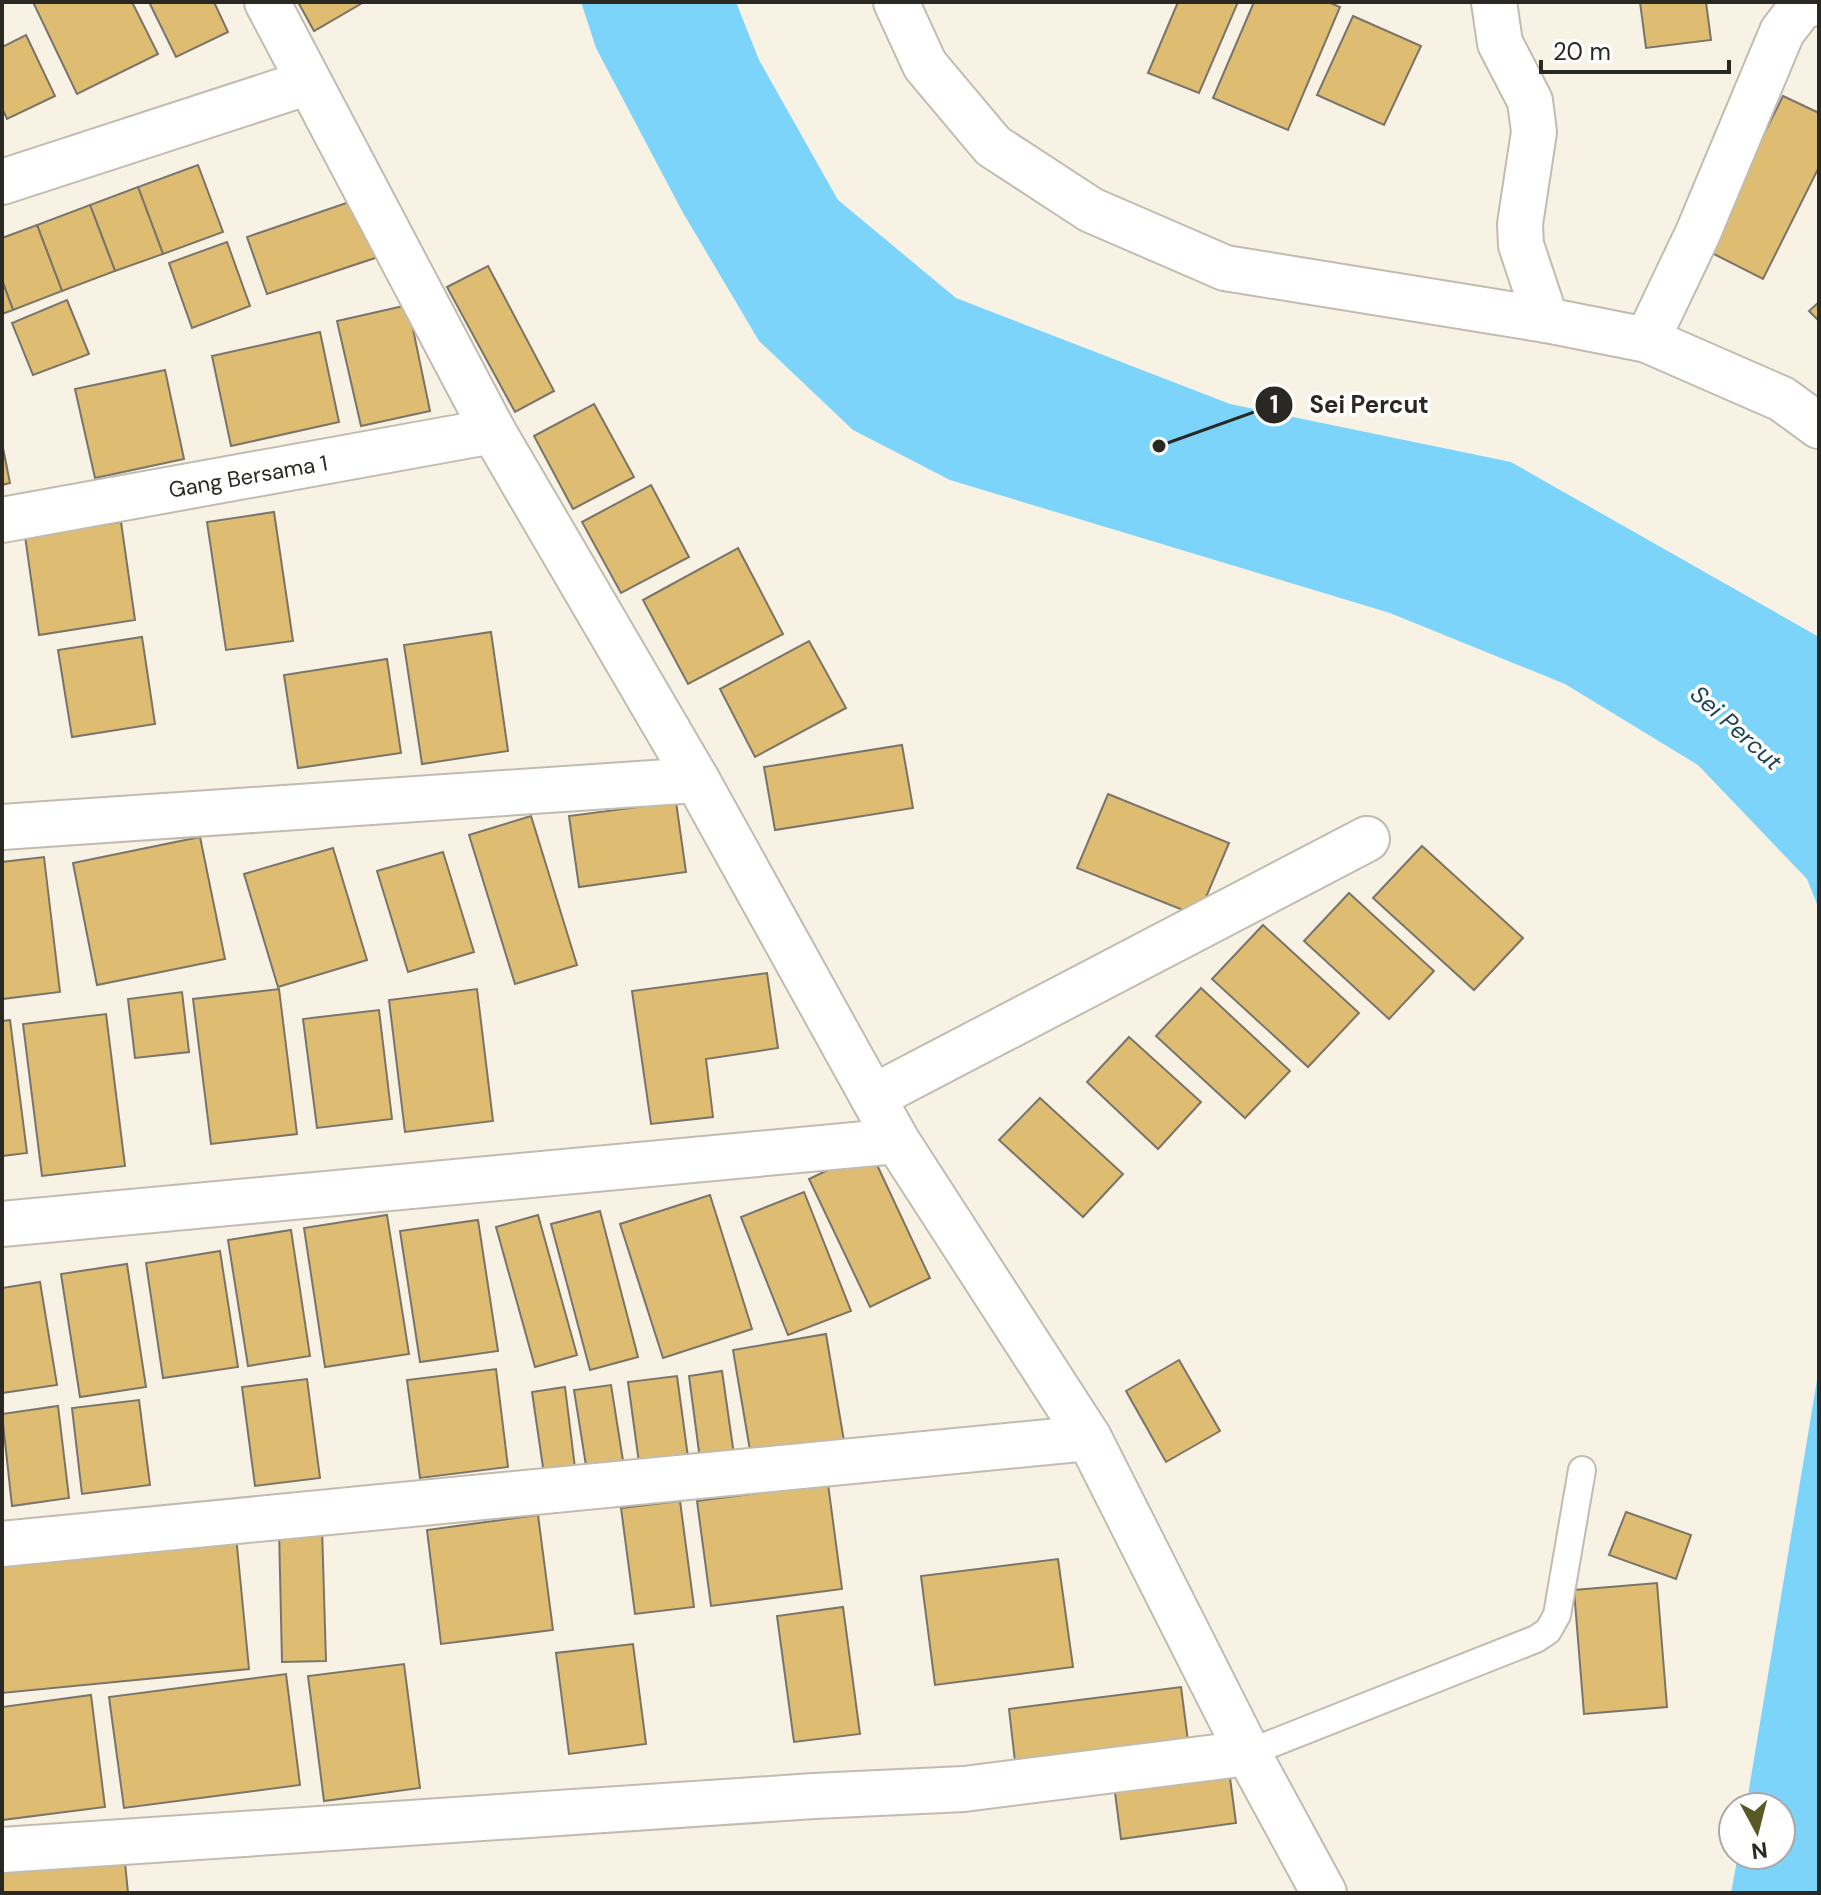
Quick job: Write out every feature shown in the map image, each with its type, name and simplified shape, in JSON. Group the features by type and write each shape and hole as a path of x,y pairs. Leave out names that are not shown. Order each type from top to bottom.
{"street":[{"path":"267,2 493,431 697,780 897,1141 1089,1438 1248,1753 1324,1893"},
{"path":"896,2 925,65 993,146 1091,210 1225,268 1546,320 1647,340 1782,399 1819,426"},
{"path":"1494,2 1500,43 1530,101 1534,132 1520,224 1521,245 1546,320"},
{"path":"1647,340 1698,233 1782,32 1801,7 1818,2"},
{"path":"2,182 309,82"},
{"name":"Gang Bersama 1","path":"2,520 493,431"},
{"path":"2,827 697,780"},
{"path":"873,1097 1367,839"},
{"path":"2,1224 897,1141"},
{"path":"2,1544 1089,1438"},
{"path":"2,1850 782,1798 964,1789 1248,1753"}],"lane":[{"path":"1248,1753 1536,1639 1548,1631 1557,1615 1582,1470"}],"water":[{"name":"Sei Percut","path":"581,2 736,2 759,60 838,200 956,298 1230,404 1511,462 1819,637 1819,909 1807,879 1698,765 1565,684 1390,613 950,480 853,430 759,341 682,211 596,48"},
{"path":"1819,1368 1819,1893 1731,1893 1735,1871 1797,1871 1797,1791 1749,1791"}],"building":[{"path":"33,2 132,2 158,54 77,94"},
{"path":"149,2 214,2 228,32 176,57"},
{"path":"298,2 364,2 314,31"},
{"path":"1178,2 1238,2 1199,93 1148,73"},
{"path":"1254,2 1328,2 1340,7 1288,130 1213,98"},
{"path":"1640,2 1706,2 1711,40 1646,48"},
{"path":"1353,16 1421,46 1384,125 1317,95"},
{"path":"26,35 55,96 7,119 2,108 2,47"},
{"path":"1783,96 1819,113 1819,167 1763,279 1706,250"},
{"path":"198,165 223,232 163,254 138,187"},
{"path":"138,187 163,254 115,271 90,205"},
{"path":"358,199 378,257 267,294 247,237"},
{"path":"90,205 115,271 62,291 37,225"},
{"path":"37,225 62,291 13,310 2,280 2,238"},
{"path":"227,242 250,306 192,328 169,263"},
{"path":"488,266 554,391 515,412 447,287"},
{"path":"2,280 13,310 2,314"},
{"path":"67,300 89,354 33,375 12,323"},
{"path":"1819,302 1819,321 1809,311"},
{"path":"408,305 430,411 361,426 337,321"},
{"path":"320,332 339,422 231,446 212,356"},
{"path":"165,370 184,459 95,478 75,389"},
{"path":"594,404 634,477 573,509 534,436"},
{"path":"2,443 10,483 2,485"},
{"path":"651,485 689,557 621,593 582,522"},
{"path":"274,512 293,641 226,650 207,522"},
{"path":"121,522 135,620 39,635 25,536"},
{"path":"738,548 783,634 688,684 643,600"},
{"path":"491,632 508,751 422,764 404,645"},
{"path":"142,637 155,724 72,737 58,650"},
{"path":"809,641 846,708 755,757 720,689"},
{"path":"387,659 401,753 298,768 284,675"},
{"path":"902,745 913,808 775,830 764,767"},
{"path":"1108,794 1229,843 1198,916 1077,868"},
{"path":"676,802 686,872 579,887 569,816"},
{"path":"531,816 577,965 515,984 469,835"},
{"path":"200,837 225,959 97,985 73,863"},
{"path":"1422,846 1523,938 1474,990 1373,898"},
{"path":"333,848 367,960 278,987 244,874"},
{"path":"443,852 474,952 408,972 377,871"},
{"path":"44,857 60,992 2,999 2,862"},
{"path":"1349,893 1434,971 1389,1019 1304,941"},
{"path":"1263,925 1359,1013 1308,1067 1212,979"},
{"path":"767,973 778,1048 706,1059 713,1117 651,1124 632,991"},
{"path":"1201,988 1290,1071 1245,1118 1156,1036"},
{"path":"279,989 297,1134 211,1144 193,999"},
{"path":"477,989 493,1121 405,1132 389,1000"},
{"path":"182,992 189,1052 135,1058 128,999"},
{"path":"379,1010 392,1119 317,1128 303,1019"},
{"path":"106,1014 125,1166 42,1176 23,1024"},
{"path":"10,1020 27,1153 2,1156 2,1021"},
{"path":"1129,1037 1201,1102 1158,1149 1087,1082"},
{"path":"1040,1098 1123,1174 1083,1217 999,1140"},
{"path":"870,1150 930,1278 870,1307 809,1179"},
{"path":"804,1192 851,1311 788,1335 741,1217"},
{"path":"710,1195 752,1329 663,1358 620,1224"},
{"path":"600,1211 638,1357 590,1370 551,1224"},
{"path":"387,1215 409,1354 325,1367 304,1228"},
{"path":"538,1215 577,1355 535,1367 496,1227"},
{"path":"478,1220 498,1351 420,1362 400,1231"},
{"path":"291,1230 310,1356 248,1366 228,1240"},
{"path":"220,1251 238,1367 163,1378 146,1263"},
{"path":"127,1264 146,1387 80,1397 61,1274"},
{"path":"40,1282 57,1385 2,1393 2,1288"},
{"path":"826,1334 845,1447 752,1462 733,1350"},
{"path":"1179,1360 1220,1431 1166,1462 1126,1391"},
{"path":"496,1369 508,1467 420,1478 407,1380"},
{"path":"722,1371 735,1462 701,1467 689,1376"},
{"path":"677,1376 688,1457 639,1463 628,1382"},
{"path":"307,1379 320,1478 255,1486 242,1387"},
{"path":"611,1385 624,1467 587,1472 574,1390"},
{"path":"565,1387 576,1476 545,1481 532,1392"},
{"path":"139,1400 150,1485 82,1494 72,1408"},
{"path":"58,1406 69,1498 12,1506 2,1414"},
{"path":"828,1484 842,1589 711,1606 697,1501"},
{"path":"680,1501 694,1607 635,1614 621,1508"},
{"path":"1626,1512 1691,1535 1676,1579 1609,1555"},
{"path":"538,1515 553,1630 441,1644 427,1530"},
{"path":"322,1527 326,1661 282,1662 279,1528"},
{"path":"236,1536 249,1669 2,1693 2,1559"},
{"path":"1058,1559 1073,1667 935,1685 921,1576"},
{"path":"1657,1583 1667,1707 1584,1714 1574,1590"},
{"path":"843,1607 860,1734 794,1742 777,1616"},
{"path":"633,1644 646,1744 569,1754 556,1653"},
{"path":"404,1664 420,1788 324,1801 308,1676"},
{"path":"286,1674 300,1785 124,1808 109,1697"},
{"path":"1181,1687 1189,1749 1016,1770 1009,1709"},
{"path":"91,1695 105,1807 2,1820 2,1707"},
{"path":"1228,1763 1236,1823 1121,1839 1113,1777"},
{"path":"123,1842 128,1893 2,1893 2,1854"}],"place":[{"name":"Sei Percut","path":"1159,446"}]}
